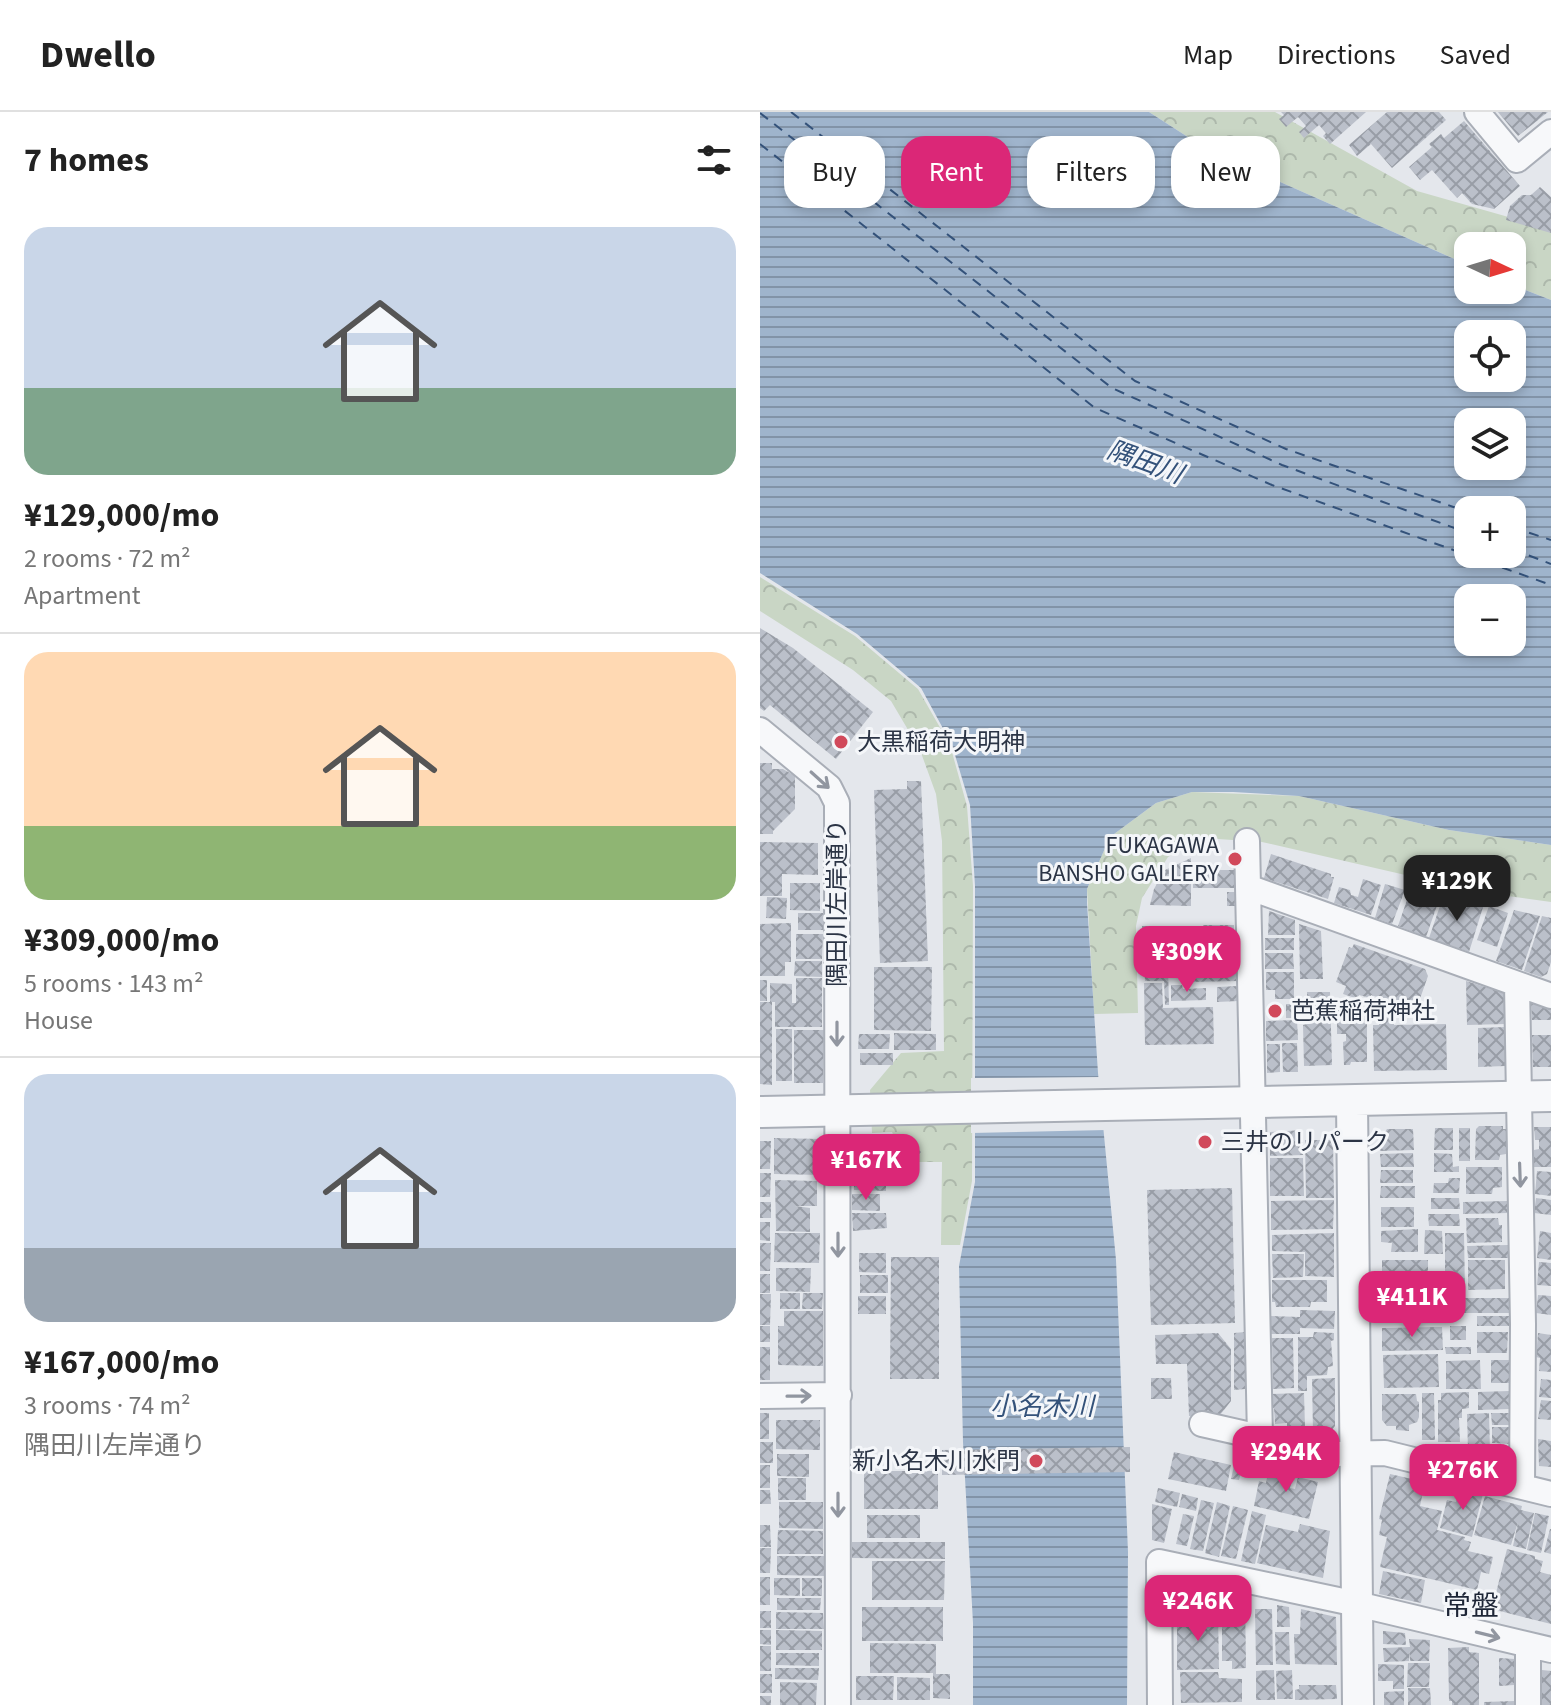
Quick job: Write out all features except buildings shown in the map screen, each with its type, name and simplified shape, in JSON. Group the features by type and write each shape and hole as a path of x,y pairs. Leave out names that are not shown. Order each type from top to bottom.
{"street":[{"path":"1477,112 1517,160 1551,132"},
{"name":"隅田川左岸通り","path":"760,730 829,787 837,803 838,1705"},
{"path":"1247,841 1260,1437"},
{"path":"1248,887 1551,996"},
{"path":"1517,984 1523,1295 1522,1486"},
{"path":"760,1112 1551,1096"},
{"path":"1352,1101 1358,1705"},
{"path":"760,1396 839,1395"},
{"path":"1202,1424 1335,1454 1385,1453 1551,1494"},
{"path":"1160,1705 1159,1562 1357,1604 1539,1648 1528,1705"}],"green space":[{"path":"1149,112 1275,112 1417,191 1551,229 1551,300 1526,290 1526,232 1454,232 1454,259 1280,182 1280,136 1186,136"},
{"path":"760,577 855,636 918,689 950,745 967,806 973,886 972,1181 960,1245 941,1245 942,1162 912,1162 900,1151 892,1132 872,1133 870,1090 901,1053 944,1051 942,841 936,794 920,750 891,701 853,670 760,611"},
{"path":"1192,792 1299,796 1449,830 1551,845 1551,902 1479,892 1262,842 1203,838 1168,857 1142,898 1136,926 1138,1013 1094,1014 1087,889 1110,837 1156,803"}],"water":[{"path":"760,112 1149,112 1186,136 1171,136 1171,208 1280,208 1280,182 1454,259 1454,304 1526,304 1526,290 1551,300 1551,845 1449,830 1299,796 1192,792 1156,803 1110,837 1087,889 1098,1073 1116,1260 1128,1552 1127,1705 973,1705 973,1623 963,1442 959,1266 975,1182 975,886 970,805 952,745 921,688 857,634 760,573"}],"pier":[{"path":"1102,1077 1107,1130 971,1133 971,1078"}],"ferry route":[{"path":"791,112 1135,381 1286,449 1454,507"},
{"path":"760,113 1112,388 1282,465 1454,528"},
{"path":"760,144 1095,408 1272,485 1551,585"},
{"path":"1526,532 1551,540"},
{"path":"1526,554 1551,564"}],"place":[{"name":"大黒稲荷大明神","path":"841,742"},
{"name":"FUKAGAWA BANSHO GALLERY","path":"1235,859"},
{"name":"芭蕉稲荷神社","path":"1275,1011"},
{"name":"三井のリパーク","path":"1205,1142"},
{"name":"新小名木川水門","path":"1036,1461"}],"district":[{"name":"常盤","path":"1471,1606"}],"water label":[{"name":"隅田川","path":"1145,462"},
{"name":"小名木川","path":"1042,1406"}]}
